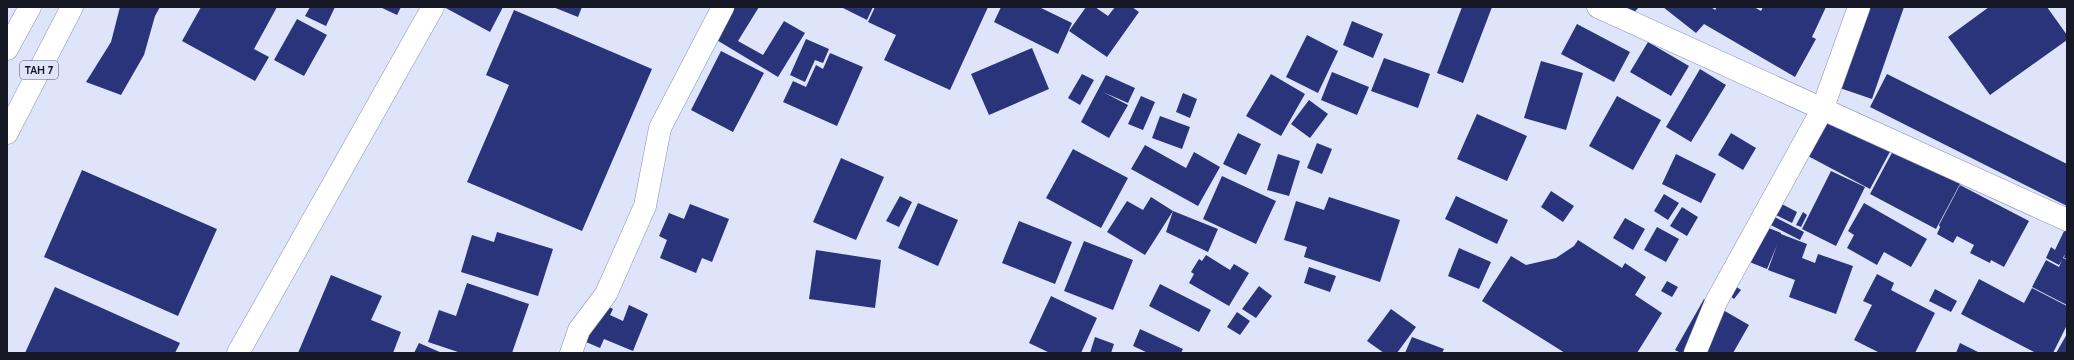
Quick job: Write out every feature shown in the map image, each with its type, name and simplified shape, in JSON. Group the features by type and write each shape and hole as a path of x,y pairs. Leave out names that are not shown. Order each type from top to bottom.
{"main road":[{"name":"TAH 7","path":"7,49 30,7"},
{"name":"TAH 7","path":"7,133 72,7"},
{"path":"238,353 433,7"},
{"path":"571,353 579,330 606,294 646,206 660,128 723,7"},
{"path":"1598,7 2067,220"},
{"path":"1695,353 1716,302 1822,110 1860,7"}],"building":[{"path":"120,7 160,7 155,16 144,55 121,95 86,82 111,42"},
{"path":"201,7 277,7 254,49 269,57 255,81 182,41"},
{"path":"310,7 335,7 326,26 305,16"},
{"path":"380,7 401,7 397,15"},
{"path":"444,7 503,7 490,32"},
{"path":"553,7 582,7 578,17"},
{"path":"734,7 759,7 738,41 763,55 784,21 805,33 778,77 715,39"},
{"path":"841,7 873,7 867,20"},
{"path":"875,7 988,7 950,90 884,60 896,35 868,22"},
{"path":"1001,7 1039,7 1072,23 1058,54 994,22"},
{"path":"1086,7 1095,7 1108,16 1115,7 1132,7 1139,12 1107,57 1069,31"},
{"path":"1462,7 1492,7 1463,83 1437,73"},
{"path":"1622,7 1639,7 1632,15"},
{"path":"1663,7 1711,7 1715,10 1717,7 1754,7 1761,11 1763,7 1826,7 1812,37 1816,39 1795,77 1704,24 1696,33"},
{"path":"1861,7 1904,7 1872,99 1834,86"},
{"path":"1989,7 2047,7 2067,35 2067,40 1990,95 1948,37"},
{"path":"514,10 652,69 582,231 467,182 509,85 486,75"},
{"path":"297,19 327,35 304,76 274,60"},
{"path":"1352,21 1383,34 1373,58 1343,45"},
{"path":"1577,24 1630,52 1614,82 1561,54"},
{"path":"1307,35 1338,51 1318,93 1286,77"},
{"path":"806,39 829,49 823,63 815,60 805,82 790,75"},
{"path":"1648,42 1689,66 1671,96 1630,72"},
{"path":"1032,48 1049,89 989,115 971,74"},
{"path":"721,51 764,73 733,132 691,110"},
{"path":"830,53 863,67 837,126 783,102 793,81 806,87 816,65 823,69"},
{"path":"1384,58 1430,74 1418,108 1371,91"},
{"path":"1541,61 1583,73 1566,130 1524,118"},
{"path":"1700,69 1726,85 1691,142 1666,127"},
{"path":"1332,72 1369,87 1357,115 1321,100"},
{"path":"1082,74 1094,80 1080,105 1068,98"},
{"path":"1271,74 1305,94 1281,136 1246,116"},
{"path":"1887,74 2067,164 2067,206 1870,107"},
{"path":"1106,75 1135,88 1128,103 1103,92 1128,105 1109,138 1081,122"},
{"path":"1183,93 1197,99 1190,118 1176,112"},
{"path":"1141,96 1155,102 1143,130 1128,124"},
{"path":"1617,96 1661,120 1633,170 1589,146"},
{"path":"1309,100 1328,114 1310,138 1291,124"},
{"path":"1477,114 1527,136 1507,181 1457,159"},
{"path":"1832,114 1893,146 1870,189 1808,156"},
{"path":"1160,116 1190,127 1182,149 1152,138"},
{"path":"1238,133 1261,144 1246,175 1223,164"},
{"path":"1731,133 1756,148 1743,170 1718,155"},
{"path":"1317,143 1332,149 1322,174 1307,168"},
{"path":"1145,145 1186,168 1194,152 1220,167 1198,206 1131,169"},
{"path":"1895,147 1961,182 1936,229 1870,194"},
{"path":"1073,149 1128,178 1101,228 1046,198"},
{"path":"1278,154 1300,161 1289,196 1267,190"},
{"path":"1676,154 1716,174 1701,203 1662,184"},
{"path":"841,158 884,177 856,240 813,222"},
{"path":"82,170 217,229 178,316 44,257"},
{"path":"1831,171 1865,187 1836,246 1802,229"},
{"path":"1222,176 1276,201 1256,244 1203,219"},
{"path":"1960,185 2029,221 2004,267 1991,260 1990,263 1970,253 1974,245 1957,236 1953,243 1937,234 1940,227 1939,225"},
{"path":"1551,191 1574,206 1563,222 1541,207"},
{"path":"1664,194 1679,203 1668,220 1654,211"},
{"path":"900,196 912,202 899,227 886,221"},
{"path":"1456,196 1508,220 1497,244 1445,219"},
{"path":"1151,197 1173,211 1145,255 1107,232 1127,201 1143,210"},
{"path":"1329,197 1400,220 1380,282 1304,257 1307,247 1284,240 1296,201 1324,210"},
{"path":"1776,201 1797,212 1792,223 1770,212"},
{"path":"918,203 958,220 938,266 898,248"},
{"path":"1864,203 1927,239 1911,267 1884,252 1877,265 1847,248 1854,235 1848,231"},
{"path":"690,204 729,219 712,262 702,258 696,273 660,258 667,240 659,236 669,213 684,219"},
{"path":"1682,207 1698,217 1687,236 1670,226"},
{"path":"1173,211 1218,229 1208,252 1166,232"},
{"path":"1803,212 1807,215 1801,227 1796,225"},
{"path":"1767,213 1804,232 1800,240 1763,221"},
{"path":"1625,218 1645,229 1633,250 1613,238"},
{"path":"1019,221 1072,242 1055,284 1002,263"},
{"path":"1761,225 1807,244 1802,258 1815,263 1818,254 1853,266 1836,314 1789,297 1795,280 1768,270 1777,245 1767,269 1747,261"},
{"path":"1657,227 1679,239 1666,262 1644,250"},
{"path":"2065,229 2067,230 2067,259 2064,258 2065,254 2063,258 2067,260 2067,305 2032,287 2046,260 2059,267 2062,260 2059,265 2046,258 2051,247 2055,250"},
{"path":"497,232 553,249 538,296 461,272 472,235 494,242"},
{"path":"1578,240 1622,268 1625,263 1646,277 1635,295 1662,313 1637,353 1565,353 1482,301 1511,256 1526,265 1556,258 1574,246"},
{"path":"1084,241 1133,260 1113,310 1064,291"},
{"path":"1459,248 1491,262 1479,289 1448,276"},
{"path":"816,250 881,260 875,308 809,299"},
{"path":"1206,255 1230,270 1234,264 1249,273 1229,306 1189,283 1194,274 1191,272 1199,259 1202,261"},
{"path":"1309,267 1336,276 1330,292 1304,283"},
{"path":"1877,274 1894,283 1891,290 1935,313 1915,353 1880,353 1854,340 1872,305 1863,301"},
{"path":"331,275 382,296 371,320 401,332 393,353 298,353"},
{"path":"1979,279 2024,303 2032,288 2067,306 2067,325 2053,353 2036,353 1961,314"},
{"path":"1667,281 1678,287 1672,297 1661,291"},
{"path":"467,283 529,304 512,353 461,353 428,342 439,310 456,316"},
{"path":"1160,284 1211,310 1199,332 1149,306"},
{"path":"1259,286 1272,296 1256,318 1242,309"},
{"path":"1735,286 1741,290 1734,299 1728,294"},
{"path":"55,287 180,343 175,353 25,353"},
{"path":"1935,289 1957,301 1951,312 1929,301"},
{"path":"1051,296 1097,318 1081,353 1050,353 1029,343"},
{"path":"1704,299 1749,325 1733,353 1681,353 1675,350"},
{"path":"603,304 613,309 610,315 623,321 629,305 648,314 633,351 604,339 600,348 586,342"},
{"path":"1391,309 1416,327 1397,353 1384,353 1367,341"},
{"path":"1237,312 1250,321 1240,335 1227,327"},
{"path":"1140,329 1183,349 1181,353 1148,353 1133,346"},
{"path":"2067,334 2067,353 2056,353"},
{"path":"1095,337 1114,344 1111,353 1090,353"},
{"path":"1412,337 1444,349 1442,353 1405,353"},
{"path":"419,343 442,353 414,353"},
{"path":"1960,343 1980,353 1956,353"}]}
